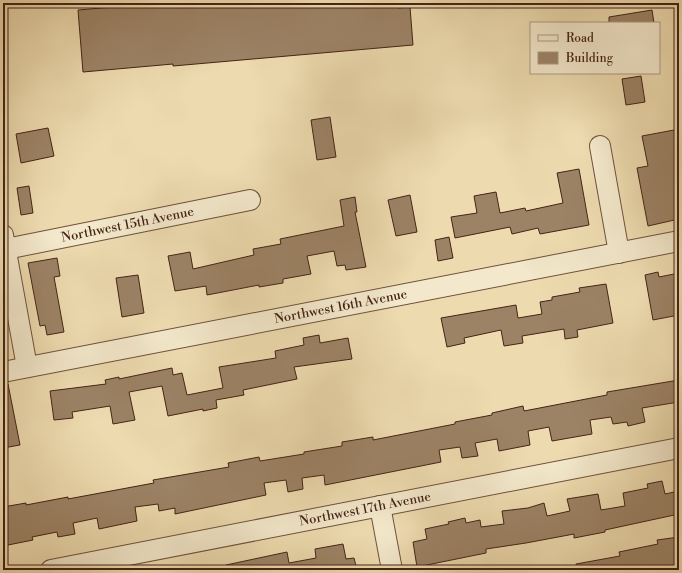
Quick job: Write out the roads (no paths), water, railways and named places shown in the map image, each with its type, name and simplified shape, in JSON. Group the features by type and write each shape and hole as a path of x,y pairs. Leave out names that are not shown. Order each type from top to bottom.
{"street":[{"path":"600,146 618,253"},
{"name":"Northwest 15th Avenue","path":"4,242 250,200"},
{"name":"Northwest 16th Avenue","path":"3,372 679,241"},
{"path":"4,242 26,368"},
{"name":"Northwest 17th Avenue","path":"50,570 679,448"},
{"path":"380,506 392,570"}]}
